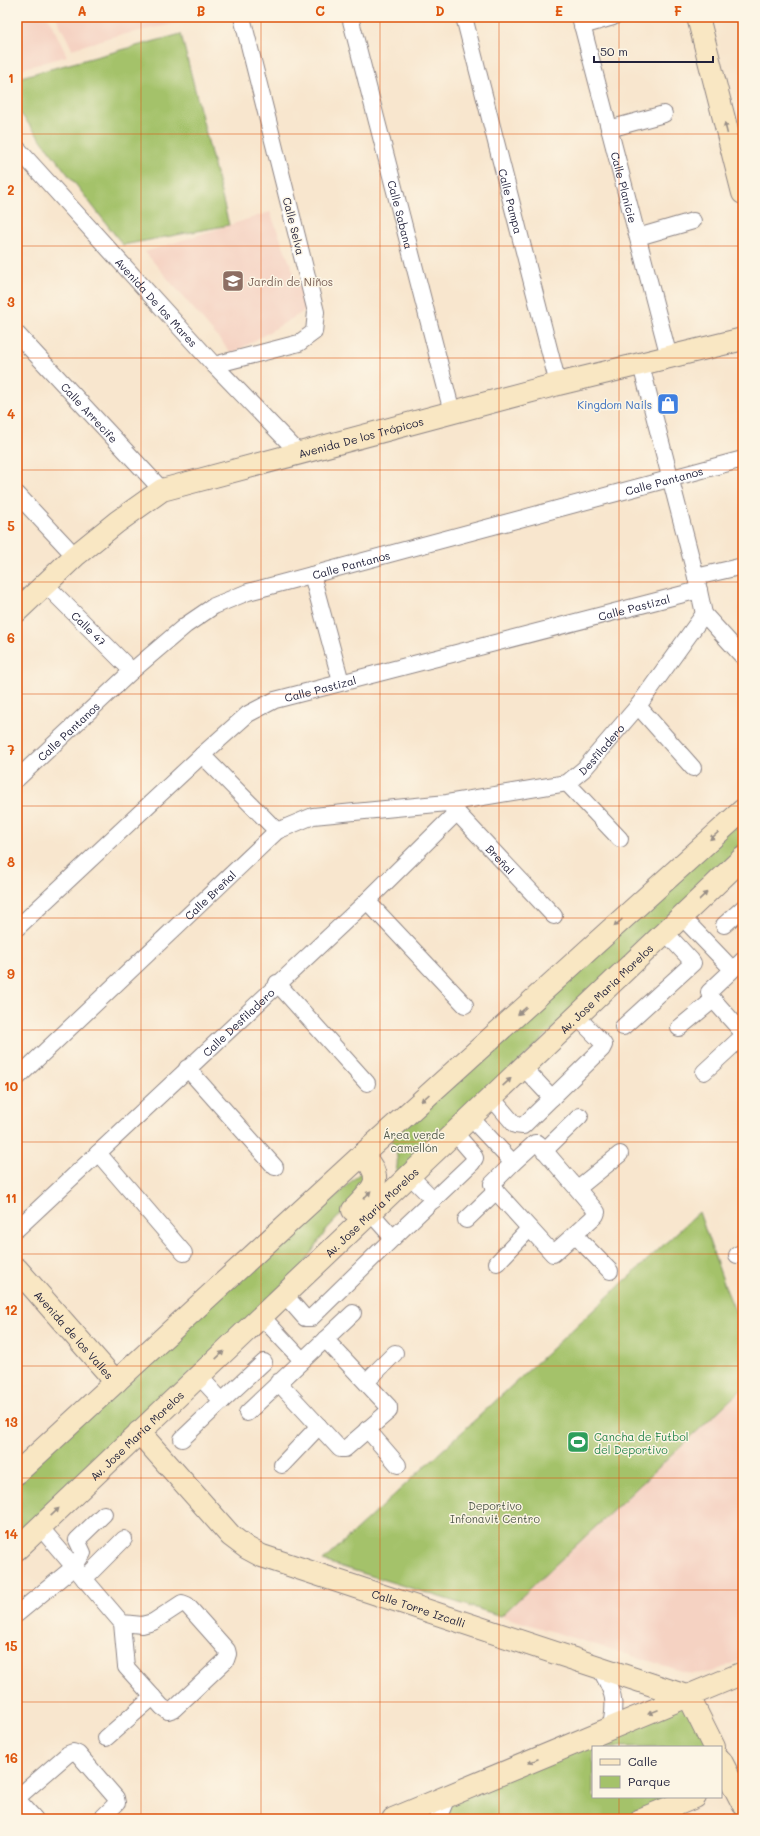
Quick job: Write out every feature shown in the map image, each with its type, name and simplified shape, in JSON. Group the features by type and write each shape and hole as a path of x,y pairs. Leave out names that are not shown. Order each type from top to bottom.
{"main road":[{"path":"698,17 743,193"},
{"name":"Avenida De los Trópicos","path":"17,612 75,556 117,522 162,490 558,384 743,339"},
{"path":"17,1473 362,1155 743,810"},
{"name":"Av. Jose Maria Morelos","path":"17,1549 454,1132 742,862"},
{"path":"310,1270 328,1234 373,1189 375,1176 372,1165 362,1155"},
{"name":"Avenida de los Valles","path":"17,1269 116,1382"},
{"name":"Calle Torre Izcalli","path":"139,1432 231,1536 252,1551 262,1556 690,1697"},
{"path":"17,1534 40,1527"},
{"path":"393,1819 743,1674"},
{"path":"690,1697 714,1746"},
{"path":"722,1766 726,1784 743,1804"},
{"path":"642,1819 693,1798"}],"street":[{"name":"Calle Selva","path":"214,365 299,343 314,332 316,312 242,17"},
{"name":"Calle Sabana","path":"350,17 452,412"},
{"name":"Calle Pampa","path":"464,17 558,384"},
{"path":"581,22 613,17"},
{"path":"708,17 710,63"},
{"name":"Calle Planicie","path":"581,22 669,357"},
{"path":"609,130 664,114"},
{"name":"Avenida De los Mares","path":"17,148 214,365 299,453"},
{"path":"638,237 693,221"},
{"name":"Calle Arrecife","path":"17,334 162,490"},
{"path":"640,365 704,614 743,657"},
{"name":"Calle Pantanos","path":"17,779 132,671 186,625 214,606 248,592 743,459"},
{"path":"17,494 75,556"},
{"name":"Calle Pastizal","path":"17,928 248,714 275,700 697,583 743,566"},
{"path":"312,575 341,682"},
{"name":"Calle 47","path":"46,585 132,671"},
{"name":"Desfiladero","path":"567,783 584,769 638,706 704,614"},
{"path":"638,706 693,768"},
{"path":"202,755 277,831"},
{"path":"452,808 567,783 620,839"},
{"name":"Calle Breñal","path":"17,1078 277,831 313,816 452,808"},
{"name":"Calle Desfiladero","path":"17,1229 277,983 367,901 452,808"},
{"name":"Breñal","path":"452,808 554,916"},
{"path":"367,901 465,1005"},
{"path":"724,925 743,908"},
{"path":"682,917 738,964 710,989 710,996 743,1034 704,1072"},
{"path":"623,1027 693,963 666,932"},
{"path":"277,983 367,1083"},
{"path":"679,1028 713,1000"},
{"path":"491,1097 515,1125 519,1127 523,1126 602,1049 604,1045 576,1017"},
{"path":"523,1067 552,1098"},
{"path":"187,1068 275,1167"},
{"path":"544,1151 580,1116"},
{"path":"470,1117 513,1163"},
{"path":"284,1294 305,1318 311,1318 472,1163 475,1158 454,1132"},
{"path":"535,1143 538,1143 544,1151 578,1188 597,1212 575,1235 553,1254 529,1229 496,1191 492,1184 535,1143"},
{"path":"98,1153 184,1253"},
{"path":"578,1188 620,1154"},
{"path":"409,1175 434,1200"},
{"path":"466,1220 496,1191"},
{"path":"370,1212 393,1238"},
{"path":"497,1262 529,1229"},
{"path":"575,1235 610,1271"},
{"path":"247,1412 353,1313"},
{"path":"261,1316 302,1360"},
{"path":"278,1382 342,1450 390,1409 325,1339"},
{"path":"366,1382 395,1353"},
{"path":"182,1439 264,1362"},
{"path":"199,1376 222,1401"},
{"path":"282,1465 319,1426"},
{"path":"367,1429 398,1465"},
{"path":"79,1573 83,1553 77,1540 104,1514"},
{"path":"40,1527 122,1623 126,1667 162,1707 168,1711 174,1709 226,1660 228,1654 227,1650 187,1605 182,1603 153,1622 142,1625 122,1623"},
{"path":"17,1614 79,1573 124,1538"},
{"path":"599,1667 610,1686 614,1699 615,1712 610,1730"},
{"path":"106,1738 153,1697"},
{"path":"35,1819 17,1799 68,1754 73,1752 78,1754 116,1798 117,1803 115,1807 101,1819"},
{"path":"438,1819 447,1797"}],"shaded area":[{"path":"17,17 48,17 67,56 17,70"},
{"path":"56,17 208,17 111,37 72,49"},
{"name":"Jardín de Niños","path":"270,212 308,309 232,354 145,252"},
{"path":"743,1388 743,1659 712,1672 692,1674 501,1616"}],"green space":[{"path":"181,34 229,225 123,245 17,109 17,78"},
{"name":"Área verde camellón","path":"743,816 743,845 391,1186 397,1168 397,1157 396,1151 390,1139"},
{"path":"364,1169 369,1175 344,1211 327,1229 300,1270 20,1533 17,1533 17,1479 326,1195 331,1201"},
{"name":"Deportivo Infonavit Centro","path":"699,1212 726,1289 743,1330 743,1388 501,1616 323,1561"},
{"path":"688,1699 712,1746 592,1746 592,1798 688,1798 637,1819 440,1819 448,1799"}],"place":[{"name":"Jardín de Niños","path":"233,281"},
{"name":"Kingdom Nails","path":"668,404"},
{"name":"Cancha de Futbol del Deportivo","path":"578,1442"}]}
